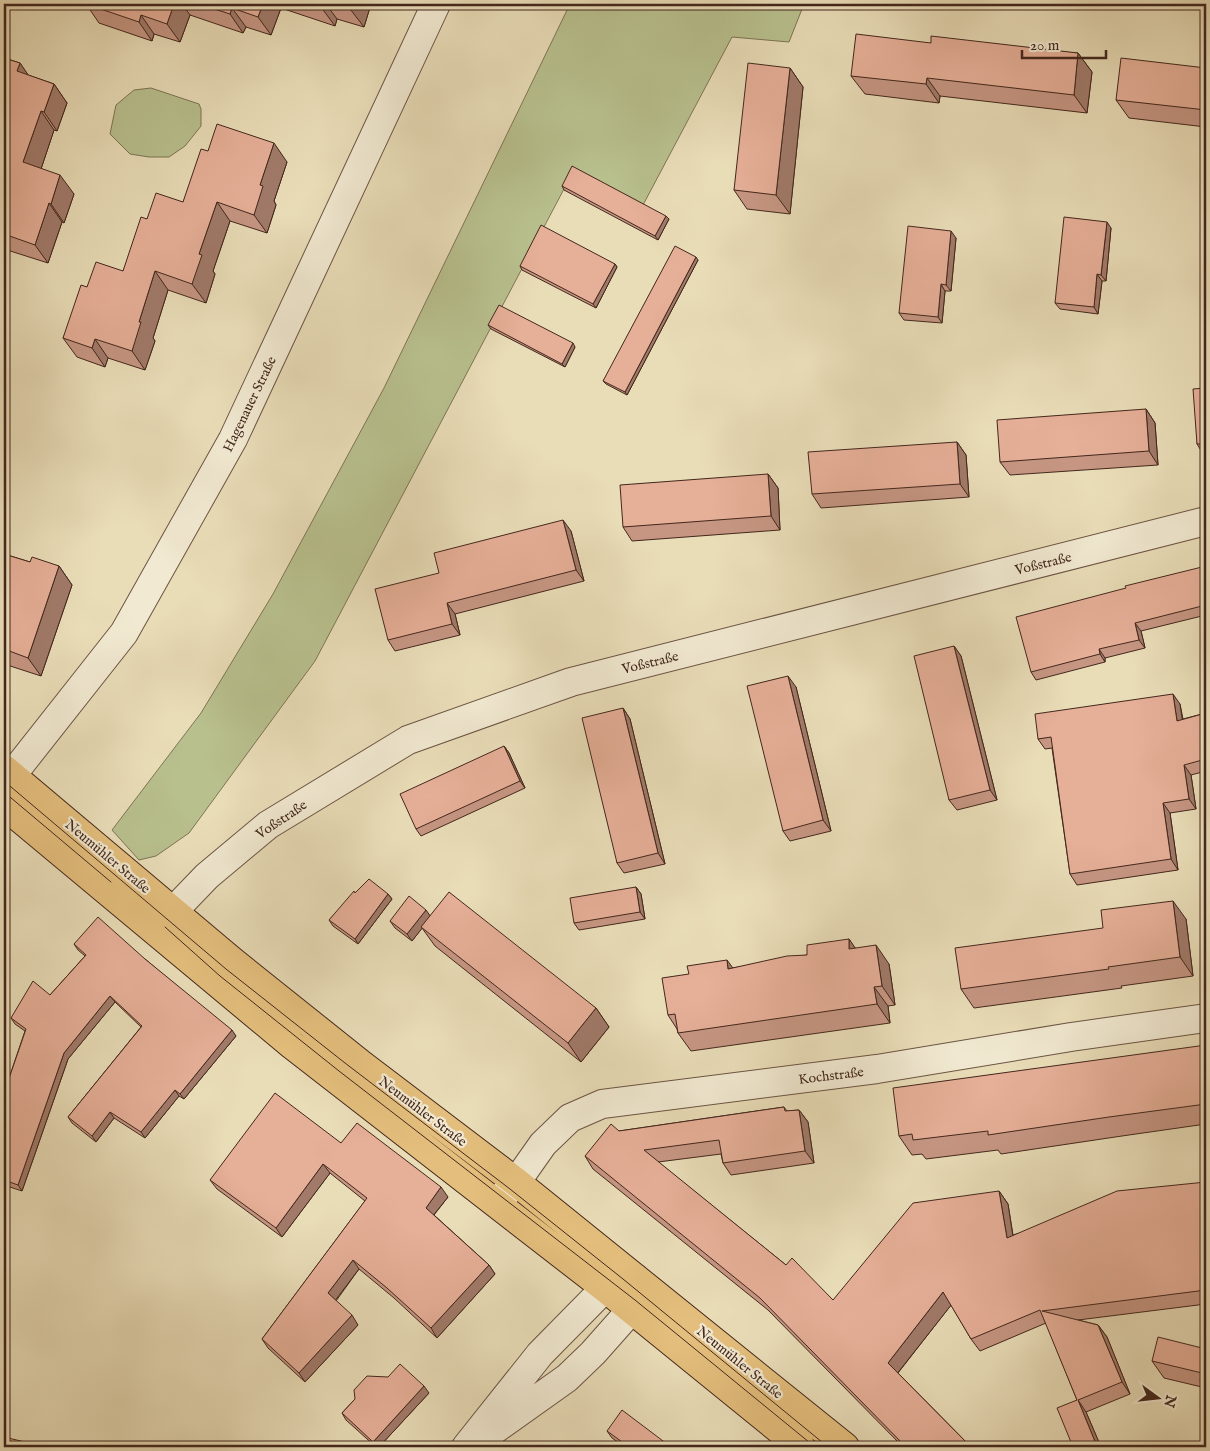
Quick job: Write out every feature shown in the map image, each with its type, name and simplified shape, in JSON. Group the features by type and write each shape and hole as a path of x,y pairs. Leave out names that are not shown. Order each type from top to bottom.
{"main road":[{"name":"Neumühler Straße","path":"8,772 306,1056 632,1309 801,1447"},
{"name":"Neumühler Straße","path":"4,805 339,1046 516,1182 846,1447"}],"street":[{"name":"Hagenauer Straße","path":"8,772 63,710 124,633 233,439 436,4"},
{"name":"Voßstraße","path":"164,921 207,876 268,825 408,740 571,682 1206,521"},
{"name":"Kochstraße","path":"497,1204 516,1182 543,1144 570,1118 602,1104 877,1069 1071,1037 1206,1018"},
{"path":"466,1447 540,1354 605,1288 612,1282 635,1278 638,1291 632,1309 593,1353 567,1378 470,1447"}],"green space":[{"path":"570,4 804,4 789,42 732,37 643,205 574,170 315,661 189,833 156,856 139,860 112,830 201,713 273,594 384,388"},
{"path":"151,88 199,104 201,109 201,126 185,146 169,157 149,157 130,154 110,134 116,105 134,90"}],"building":[{"path":"86,4 174,4 167,24 141,15 139,22"},
{"path":"199,4 263,4 258,17 232,8 230,14"},
{"path":"336,4 352,4 350,9"},
{"path":"856,34 931,43 931,36 1078,53 1074,95 927,78 926,84 851,76"},
{"path":"4,58 20,63 17,71 54,84 44,112 41,111 23,162 60,175 35,245 4,234"},
{"path":"1121,58 1206,68 1206,110 1116,100"},
{"path":"748,63 790,68 776,195 734,190"},
{"path":"217,124 274,143 260,185 263,186 254,215 217,202 199,254 202,255 192,284 155,271 132,351 95,339 92,348 63,338 81,285 87,287 96,262 123,271 141,217 147,219 156,193 183,202 201,149 208,151"},
{"path":"572,166 666,216 655,236 562,186"},
{"path":"1064,217 1107,222 1101,275 1097,274 1094,307 1055,303"},
{"path":"541,225 615,264 593,304 520,266"},
{"path":"908,226 951,231 946,285 941,284 938,317 899,313"},
{"path":"675,246 696,257 625,392 603,381"},
{"path":"499,305 573,343 562,364 488,325"},
{"path":"1206,388 1206,444 1197,444 1193,389"},
{"path":"1146,409 1149,451 1000,462 997,420"},
{"path":"957,442 960,484 812,494 808,452"},
{"path":"768,474 771,516 623,527 620,485"},
{"path":"563,520 576,570 447,603 452,624 388,640 375,589 439,573 434,553"},
{"path":"4,554 30,562 32,557 59,566 28,658 4,649"},
{"path":"1206,566 1206,605 1135,623 1139,640 1099,649 1100,654 1031,672 1016,617 1126,588 1125,586"},
{"path":"954,646 990,790 949,800 914,656"},
{"path":"788,676 823,820 783,831 747,686"},
{"path":"1173,694 1177,721 1206,713 1206,759 1184,765 1189,799 1163,803 1171,859 1070,874 1051,737 1038,739 1035,714"},
{"path":"623,708 658,853 617,863 582,718"},
{"path":"504,746 520,781 416,829 400,794"},
{"path":"369,879 388,894 355,939 329,920 354,891 355,893"},
{"path":"636,887 640,912 574,923 570,898"},
{"path":"449,892 596,1008 568,1043 421,927"},
{"path":"409,896 426,910 407,934 390,921"},
{"path":"1173,901 1180,957 1108,967 1109,969 961,989 955,948 1103,928 1101,910"},
{"path":"98,917 145,959 232,1030 180,1094 175,1090 141,1132 110,1112 92,1136 68,1117 142,1026 110,996 64,1053 18,1185 4,1180 4,1093 26,1029 11,1018 33,981 50,995 86,955 74,944"},
{"path":"849,939 849,949 876,945 882,986 874,987 877,1004 678,1033 675,1014 668,1015 662,978 689,974 687,966 727,960 728,969 787,956 807,955 807,945"},
{"path":"1206,1045 1206,1104 988,1135 988,1131 913,1140 912,1134 899,1136 893,1088"},
{"path":"275,1093 341,1143 357,1123 441,1187 426,1208 489,1265 431,1328 353,1260 328,1293 352,1315 299,1373 262,1339 367,1198 323,1164 276,1228 210,1180"},
{"path":"784,1107 785,1111 799,1110 805,1151 723,1163 719,1140 644,1150 786,1265 792,1258 833,1300 913,1203 999,1191 1007,1238 1117,1191 1206,1182 1206,1290 1042,1311 1098,1325 1122,1382 1078,1400 1096,1444 1088,1447 1073,1447 1057,1408 1077,1400 1040,1310 971,1339 943,1292 888,1363 971,1447 906,1447 760,1298 585,1156 611,1124 619,1131"},
{"path":"1158,1337 1206,1349 1206,1382 1200,1380 1202,1373 1152,1361"},
{"path":"400,1364 424,1386 373,1442 342,1413 355,1399 354,1390 367,1376 388,1377"},
{"path":"622,1410 671,1447 629,1447 607,1431"},
{"path":"4,1437 46,1447 4,1447"},
{"path":"1163,1444 1174,1447 1162,1447"}],"tram line":[{"path":"4,781 226,969 510,1189 828,1447"},
{"path":"4,792 111,882"},
{"path":"165,927 220,976 339,1071 635,1300 815,1447"}]}
